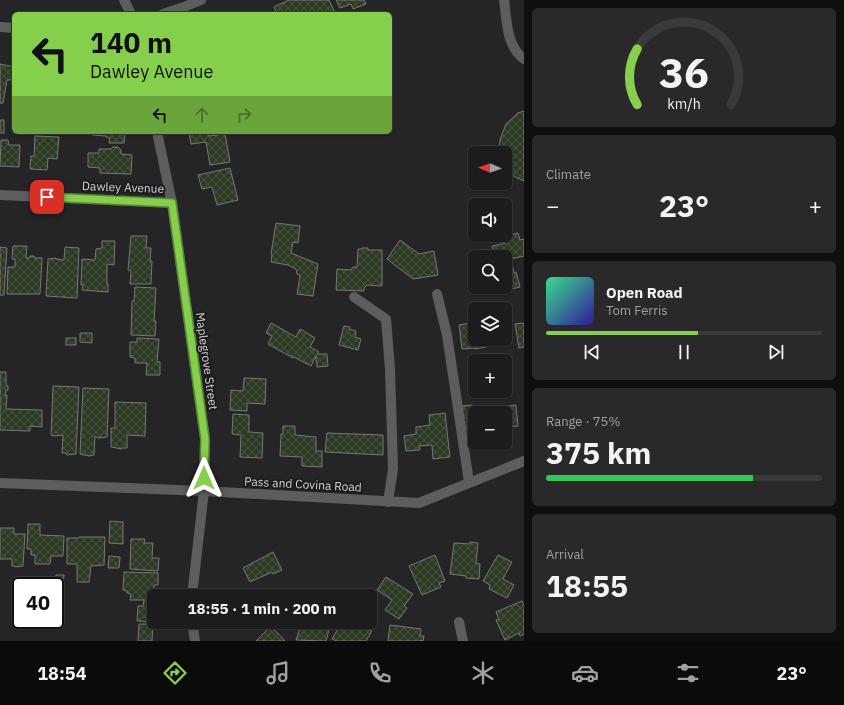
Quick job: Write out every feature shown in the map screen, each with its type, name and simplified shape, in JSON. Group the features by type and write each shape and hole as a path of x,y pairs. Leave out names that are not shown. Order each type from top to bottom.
{"street":[{"path":"124,0 130,12"},
{"path":"168,12 201,0"},
{"path":"504,0 509,33 514,49 524,59"},
{"path":"0,26 12,28"},
{"name":"Maplegrove Street","path":"158,134 172,203 205,439 204,491 193,589"},
{"name":"Dawley Avenue","path":"0,195 172,203"},
{"path":"437,294 447,335 469,482"},
{"path":"354,297 386,319 390,369 393,469 388,502"},
{"name":"Pass and Covina Road","path":"0,484 204,491 419,503 524,461"},
{"path":"459,622 463,641"},
{"path":"193,629 195,641"}],"building":[{"path":"289,0 329,0 334,11 276,12 274,7"},
{"path":"336,0 364,0 366,4 353,9 351,4 340,8"},
{"path":"0,64 12,67 12,80 7,80 3,103 0,103"},
{"path":"524,111 524,181 512,174 512,146 499,146 506,124 518,113"},
{"path":"0,120 4,120 4,133 0,133"},
{"path":"125,134 124,143 109,143 110,138 106,136 92,135"},
{"path":"189,134 208,134 209,136 225,134 230,162 210,165 206,142 191,144"},
{"path":"35,136 59,137 57,159 48,158 47,170 30,169 31,156 34,156"},
{"path":"1,140 8,140 9,145 20,145 19,167 0,166"},
{"path":"113,147 118,147 121,150 121,154 132,155 131,174 100,173 100,168 88,167 88,153 99,153 99,149 111,149"},
{"path":"230,168 238,200 217,205 212,187 202,189 198,175"},
{"path":"276,223 300,226 298,243 293,242 291,253 318,264 313,296 297,294 300,276 297,274 296,269 288,265 271,262"},
{"path":"518,233 520,240 524,239 524,256 512,259 512,250 493,250 492,246 506,242 512,242 512,234"},
{"path":"131,236 147,236 146,248 151,248 151,284 130,284 131,271 128,270"},
{"path":"400,240 419,254 434,251 438,275 413,279 387,259"},
{"path":"102,241 115,241 114,265 107,264 108,292 82,290 82,259 95,260 96,249 102,248"},
{"path":"13,246 27,246 26,258 34,256 34,258 42,258 40,294 7,294 8,267 15,267 15,259 12,259"},
{"path":"0,247 7,248 4,295 0,295"},
{"path":"65,247 79,248 77,298 46,296 48,259 56,258 64,260"},
{"path":"368,248 368,250 382,250 382,286 367,285 364,288 364,291 336,290 337,269 351,270 353,267 357,267 358,249"},
{"path":"512,264 514,273 516,272 520,287 512,289"},
{"path":"135,287 156,288 154,321 156,321 155,336 131,335 132,301 134,301"},
{"path":"271,323 296,337 300,329 315,338 310,347 319,352 317,354 327,354 328,366 317,367 316,356 311,366 268,344 272,336 266,333"},
{"path":"468,323 468,346 491,346 475,349 462,349 459,325"},
{"path":"524,323 524,347 519,348 515,324"},
{"path":"344,326 350,327 349,329 356,331 355,337 361,339 358,350 339,345"},
{"path":"80,333 92,333 92,343 80,342"},
{"path":"66,338 76,338 76,345 66,345"},
{"path":"137,338 159,339 157,362 160,362 160,375 146,375 147,363 135,363 135,358 130,357 130,342 137,342"},
{"path":"0,372 6,372 6,385 8,386 8,390 6,390 5,395 7,395 6,409 42,410 42,427 30,426 30,431 0,430"},
{"path":"244,378 266,379 265,404 247,403 247,411 230,410 231,390 243,391"},
{"path":"53,386 79,387 76,454 67,455 66,453 62,453 63,435 51,435"},
{"path":"83,388 109,389 107,437 98,438 95,436 94,455 89,456 80,454"},
{"path":"115,402 146,403 145,436 127,435 127,448 122,449 111,447 111,428 115,428"},
{"path":"472,405 468,406 468,428 463,429 461,406"},
{"path":"516,405 518,426 512,427 512,406 509,406"},
{"path":"445,413 450,457 433,459 432,445 419,446 420,450 406,451 404,436 416,434 416,427 430,425 429,415"},
{"path":"233,414 249,415 249,432 263,433 262,458 240,457 241,435 232,434"},
{"path":"283,426 295,426 295,435 316,437 316,451 322,451 322,467 302,466 302,457 280,456"},
{"path":"327,433 383,435 383,455 325,452"},
{"path":"110,521 123,522 123,544 109,543"},
{"path":"28,524 40,524 40,535 64,536 63,556 51,556 50,564 35,564 35,555 31,555 31,549 27,549"},
{"path":"0,528 14,528 14,534 25,534 23,566 12,566 12,559 0,559"},
{"path":"105,537 104,565 91,566 89,582 77,582 77,564 67,564 67,538"},
{"path":"131,539 145,539 144,543 153,543 152,558 159,558 158,571 130,569"},
{"path":"470,542 478,543 476,563 480,564 479,579 466,578 466,576 450,574 454,543 470,544"},
{"path":"273,552 282,570 273,574 272,572 250,582 243,568"},
{"path":"435,555 445,581 439,583 441,587 422,595 409,566"},
{"path":"498,555 512,562 503,579 514,585 507,598 489,589 490,585 483,581"},
{"path":"109,556 120,557 119,568 108,568"},
{"path":"124,572 158,573 158,585 154,585 154,589 147,589 147,622 137,621 138,606 143,606 144,600 130,600 131,594 123,590"},
{"path":"56,575 64,575 64,577 56,577"},
{"path":"386,577 413,594 404,606 407,608 399,619 385,610 392,600 377,590"},
{"path":"522,601 524,605 524,634 520,636 519,633 505,640 496,620 499,619 496,612"},
{"path":"139,624 147,624 147,629 153,629 152,641 138,641"},
{"path":"390,625 421,629 420,636 424,636 423,641 388,641"},
{"path":"268,629 274,629 285,641 256,641"},
{"path":"300,629 329,629 326,641 296,640"},
{"path":"338,629 369,629 372,631 366,641 336,641 332,639"}],"route":[{"path":"47,197 172,203 205,439 204,478"}]}
